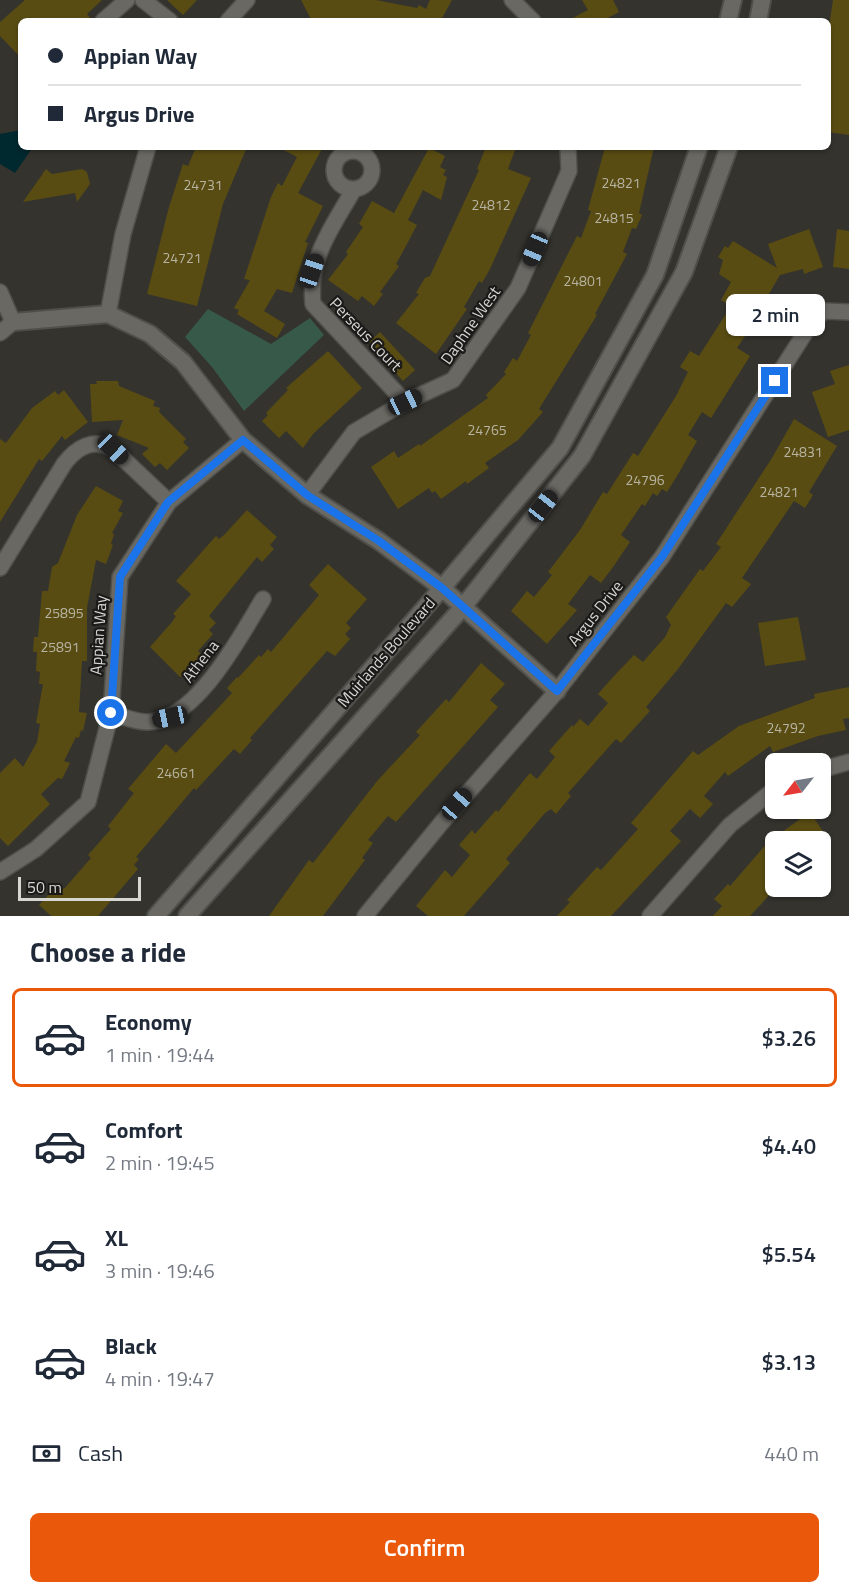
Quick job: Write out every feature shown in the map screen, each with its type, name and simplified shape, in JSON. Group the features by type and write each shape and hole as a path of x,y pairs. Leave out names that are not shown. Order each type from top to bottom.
{"main road":[{"path":"729,18 733,0"},
{"path":"759,18 762,0"},
{"name":"Muirlands Boulevard","path":"156,916 442,588 560,448 655,275 698,150"},
{"name":"Muirlands Boulevard","path":"187,916 463,607 582,456 684,272 728,150"},
{"path":"6,328 108,314 150,334 183,362 243,440 307,495 379,541 442,588 557,691"}],"street":[{"path":"106,18 127,0"},
{"path":"143,0 166,18"},
{"path":"231,18 247,0"},
{"path":"512,0 530,18"},
{"path":"108,314 123,234 147,150"},
{"name":"Daphne West","path":"307,495 354,432 405,402 453,380 518,288 569,171 568,150"},
{"name":"Perseus Court","path":"354,189 320,249 312,271 313,304 405,402"},
{"path":"0,292 6,328"},
{"name":"Argus Drive","path":"365,916 443,821 557,691 662,557 812,322 824,311 849,312"},
{"name":"Appian Way","path":"0,872 36,849 88,802 111,713 120,577 168,502 243,440"},
{"path":"0,568 64,464 72,453 85,444 102,444 113,449 168,502"},
{"name":"Athena","path":"111,713 147,722 170,717 190,703 236,644 263,599"},
{"path":"831,767 849,762"},
{"path":"650,916 730,825 765,797"}],"green space":[{"path":"208,309 271,344 310,318 324,335 244,411 212,367 185,337"}],"water":[{"path":"18,131 18,150 31,150 15,173 0,164 0,134"}],"building":[{"path":"25,0 102,0 87,14 90,18 18,18 18,55 0,36 0,22"},
{"path":"167,0 197,0 183,15"},
{"path":"301,0 376,0 417,8 419,5 426,9 430,0 452,0 442,18 310,18"},
{"path":"582,0 613,0 619,12 608,18 573,18 588,10"},
{"path":"833,0 849,0 849,135 831,132 830,18"},
{"path":"195,150 246,150 223,204 197,306 147,294 169,207 183,164 188,166"},
{"path":"284,150 321,150 298,193 323,206 305,242 308,243 292,293 277,289 264,311 285,324 277,338 237,314 239,310 234,308 250,280 244,279 271,197 278,183 282,186 297,157"},
{"path":"428,150 445,156 440,167 446,170 443,175 447,177 441,200 423,190 408,220 417,225 396,264 399,266 380,292 383,294 374,306 362,296 358,301 328,280 348,254 346,252 363,227 359,224 372,201 394,213"},
{"path":"485,150 515,150 508,169 531,178 490,269 482,283 479,281 464,307 467,309 436,354 396,323 419,294 416,293 425,278 430,276 479,170 477,169"},
{"path":"604,150 653,150 639,213 642,215 636,229 632,228 623,252 627,254 595,314 597,315 539,409 543,412 518,440 485,463 489,468 467,484 466,481 441,499 435,491 432,493 429,488 398,509 371,467 394,451 398,458 419,444 420,446 488,398 486,395 506,374 504,372 513,358 517,361 531,335 528,333 577,236 581,238 591,211 588,210"},
{"path":"46,169 52,174 82,169 87,172 90,184 77,202 75,193 23,202"},
{"path":"809,229 823,267 804,274 803,269 780,275 763,304 772,310 763,326 755,321 737,348 750,356 711,418 702,412 688,435 697,441 667,492 662,489 657,496 653,493 645,506 642,504 621,535 630,542 601,583 590,575 568,604 577,610 547,644 511,611 527,591 534,597 552,575 548,572 580,530 603,492 607,494 633,453 638,456 676,396 688,372 680,367 690,351 699,356 731,306 721,300 731,282 719,274 723,260 718,257 725,246 728,248 733,241 777,268 768,244"},
{"path":"837,229 849,231 849,269 833,267"},
{"path":"380,332 415,370 403,381 369,342"},
{"path":"328,351 362,388 313,434 303,448 286,431 279,438 262,421 268,415 266,413 288,390 286,388"},
{"path":"849,365 849,430 828,437 812,392 835,384 830,371"},
{"path":"96,381 118,381 119,386 155,401 153,406 160,408 159,412 186,439 183,442 189,448 167,470 160,463 155,467 142,454 149,448 117,435 123,420 92,422 90,384 97,384"},
{"path":"64,390 88,422 65,440 62,436 42,461 39,459 0,522 0,439 6,443 32,408 55,391 58,395"},
{"path":"794,419 837,446 809,492 813,495 805,508 794,501 742,578 751,584 732,607 726,603 678,669 646,707 650,711 621,743 616,739 568,793 571,796 556,814 551,809 545,813 506,859 510,863 464,916 428,916 416,906 445,870 452,877 470,855 459,845 472,830 475,834 496,810 498,812 530,773 537,779 555,757 549,751 572,725 573,727 580,719 588,726 608,703 598,694 634,655 643,662 665,637 671,625 666,617 700,569 703,571 721,547 716,544 772,458"},
{"path":"96,486 123,501 118,511 123,513 112,533 114,534 111,544 113,545 106,564 96,560 87,608 87,661 82,661 79,712 87,713 83,731 81,730 79,738 76,737 64,761 70,763 62,779 58,778 41,794 50,804 8,846 0,838 0,773 15,758 23,767 37,742 40,724 36,723 43,684 39,684 40,672 36,671 37,652 33,652 34,637 38,637 42,591 48,591 52,567 58,563 77,515"},
{"path":"247,510 277,537 270,545 274,549 262,562 257,557 209,616 216,623 209,630 213,634 198,651 203,656 180,677 150,647 172,622 176,616 173,614 191,594 176,581 216,536 219,539 224,535"},
{"path":"328,564 367,599 346,623 351,628 345,634 350,639 335,656 327,651 250,738 252,740 240,754 234,749 196,790 194,788 136,857 139,859 134,865 138,869 98,916 51,916 39,905 58,884 64,889 91,858 88,855 111,829 108,826 134,793 128,789 166,744 176,753 232,693 227,688 237,677 259,655 261,657 268,649 271,652 319,595 309,585"},
{"path":"798,617 806,660 765,666 758,623"},
{"path":"481,663 505,684 490,700 498,707 396,822 388,816 368,840 373,843 362,858 365,860 323,916 269,916 309,860 313,863 378,780 420,735 416,732 446,699 449,702"},
{"path":"849,687 849,718 843,719 846,730 818,736 773,752 770,746 728,776 725,772 704,796 713,804 700,818 690,809 670,831 681,841 611,916 557,916 570,902 567,900 597,867 601,870 638,829 631,823 693,751 698,755 739,726 815,698 814,694"},
{"path":"800,819 815,819 823,831 783,831"},
{"path":"765,845 765,897 768,897 750,916 713,916 722,906 714,899 728,884 730,886"}],"route":[{"path":"111,713 120,577 168,502 243,440 307,495 379,541 442,588 557,691 662,557 775,381"}]}
